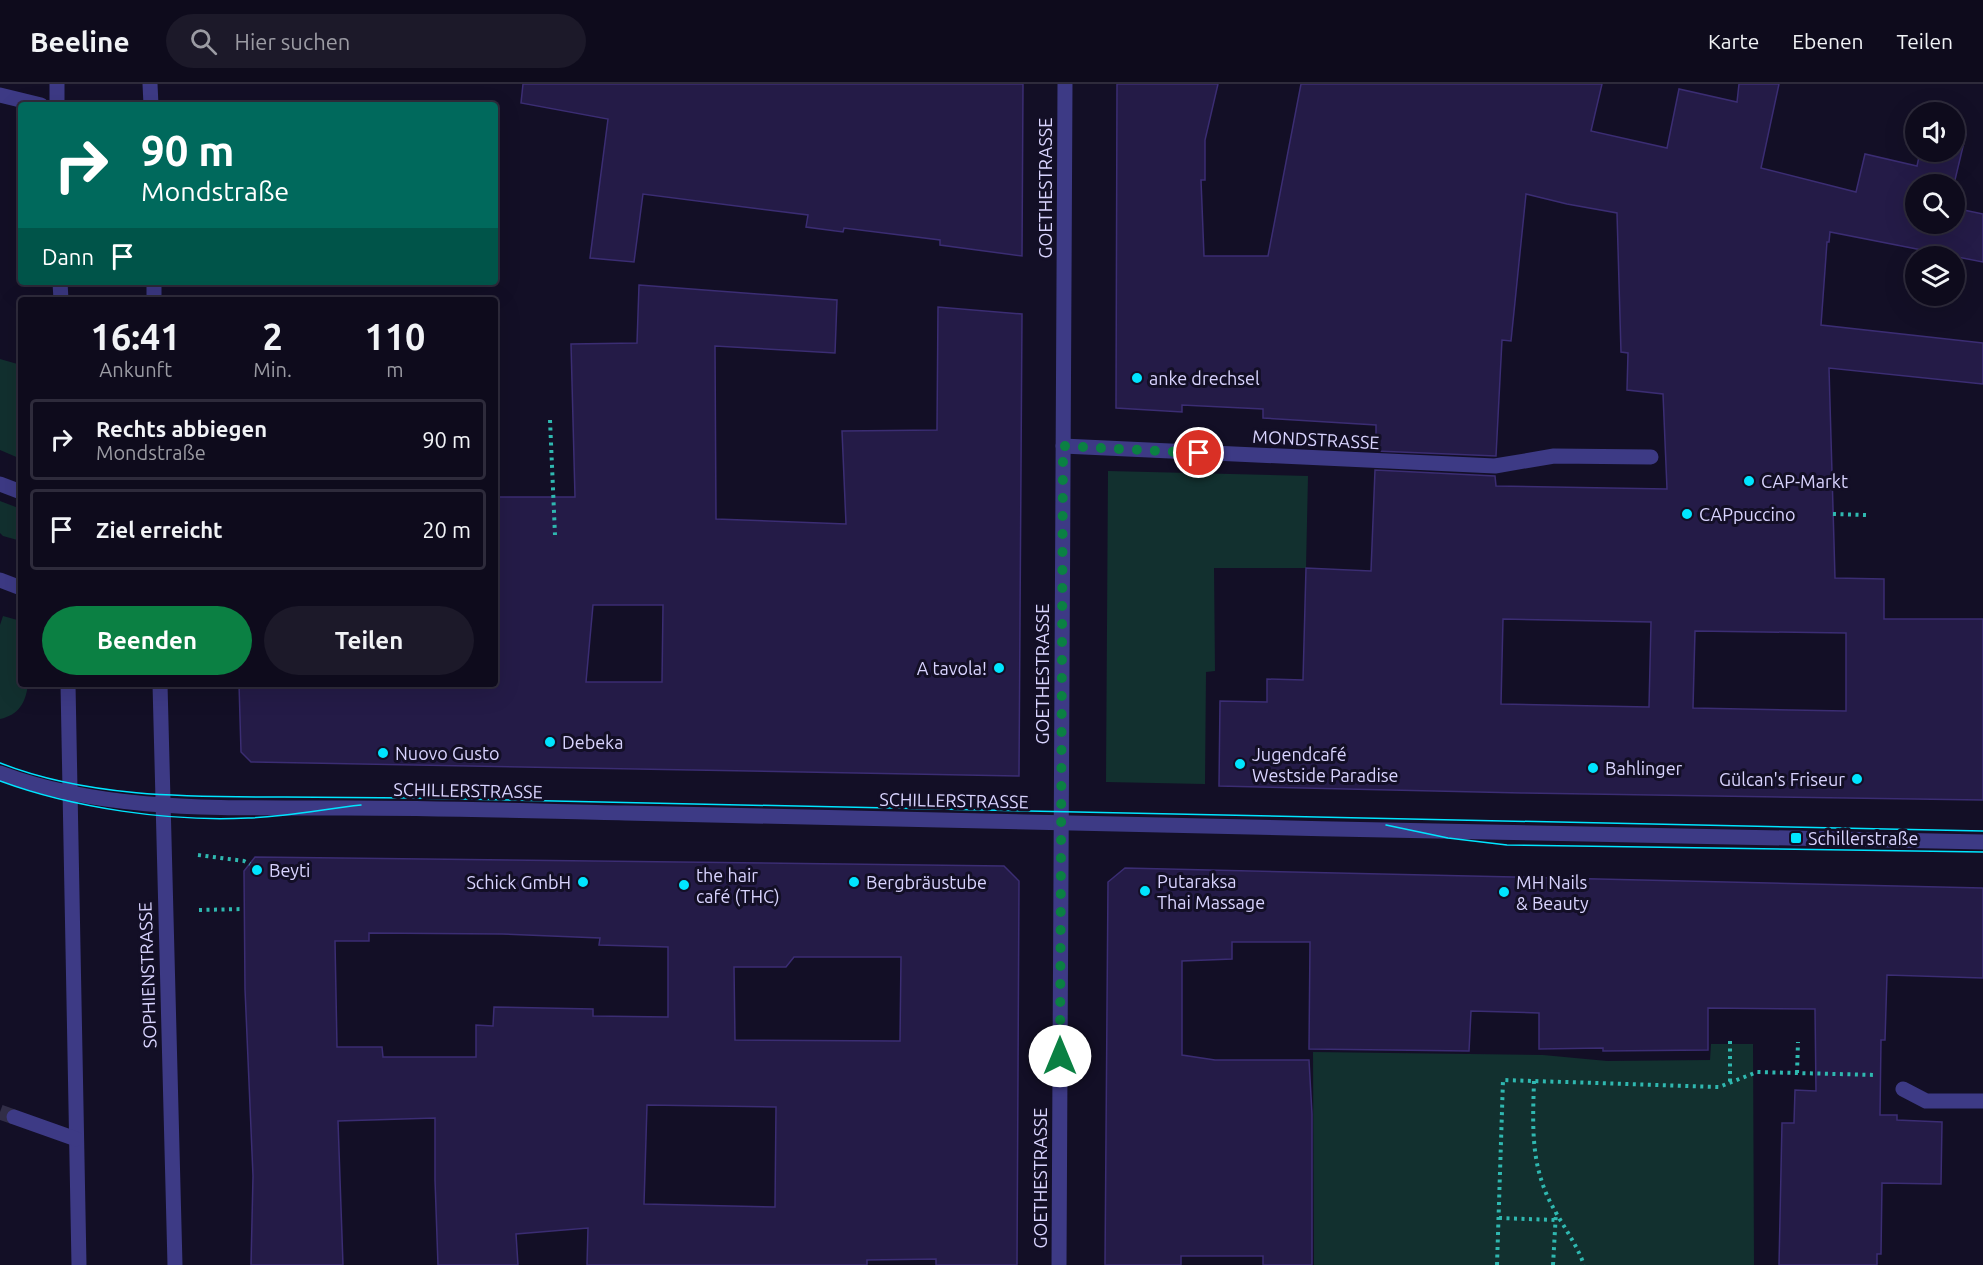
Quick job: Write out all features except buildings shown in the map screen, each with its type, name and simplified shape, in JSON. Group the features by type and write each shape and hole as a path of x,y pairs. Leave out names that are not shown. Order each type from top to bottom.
{"street":[{"path":"57,84 57,102"},
{"path":"150,84 150,102"},
{"name":"GOETHESTRASSE","path":"1059,1265 1065,84"},
{"path":"0,95 29,102"},
{"name":"MONDSTRASSE","path":"1063,446 1495,466 1554,456 1651,457"},
{"path":"0,484 18,491"},
{"path":"0,580 18,587"},
{"path":"68,687 79,1265"},
{"name":"SOPHIENSTRASSE","path":"160,687 175,1265"},
{"name":"SCHILLERSTRASSE","path":"0,773 71,792 162,805 205,808 358,808 1983,842"},
{"path":"1904,1089 1926,1101 1983,1101"},
{"path":"14,1117 76,1139"}],"path":[{"path":"550,420 555,535"},
{"path":"1833,514 1867,515"},
{"path":"164,850 244,861 250,864"},
{"path":"165,911 244,909"},
{"path":"1730,1041 1730,1083"},
{"path":"1797,1073 1798,1042"},
{"path":"1497,1265 1503,1080 1719,1087 1757,1072 1879,1075 1904,1089"},
{"path":"1534,1081 1535,1154 1542,1183 1579,1251 1584,1265"},
{"path":"1553,1265 1556,1211"},
{"path":"1499,1218 1555,1220"}],"green space":[{"path":"0,359 18,364 18,458 0,450"},
{"path":"1108,471 1308,476 1306,568 1214,568 1215,671 1206,672 1205,784 1106,782"},
{"path":"0,501 18,508 18,540 0,533"},
{"path":"3,616 18,620 18,687 27,687 23,702 17,711 0,719 0,625"},
{"path":"1711,1044 1753,1044 1754,1265 1314,1265 1313,1052 1543,1055 1607,1061 1710,1060"}],"tunnel":[{"path":"0,1112 14,1117"}],"tram line":[{"path":"0,763 34,775 104,789 212,797 412,798 1983,831"},
{"path":"0,781 28,791 90,806 187,818 218,819 291,815 361,805"},
{"path":"1386,825 1448,838 1507,845 1983,852"}],"place":[{"name":"anke drechsel","path":"1137,378"},
{"name":"CAP-Markt","path":"1749,481"},
{"name":"CAPpuccino","path":"1687,514"},
{"name":"A tavola!","path":"999,668"},
{"name":"Debeka","path":"550,742"},
{"name":"Nuovo Gusto","path":"383,753"},
{"name":"Jugendcafé Westside Paradise","path":"1240,764"},
{"name":"Bahlinger","path":"1593,768"},
{"name":"Gülcan's Friseur","path":"1857,779"},
{"name":"Schillerstraße","path":"1796,838"},
{"name":"Beyti","path":"257,870"},
{"name":"Schick GmbH","path":"583,882"},
{"name":"Bergbräustube","path":"854,882"},
{"name":"the hair café (THC)","path":"684,885"},
{"name":"Putaraksa Thai Massage","path":"1145,891"},
{"name":"MH Nails & Beauty","path":"1504,892"}],"route":[{"path":"1060,1056 1063,446 1199,453"}]}
